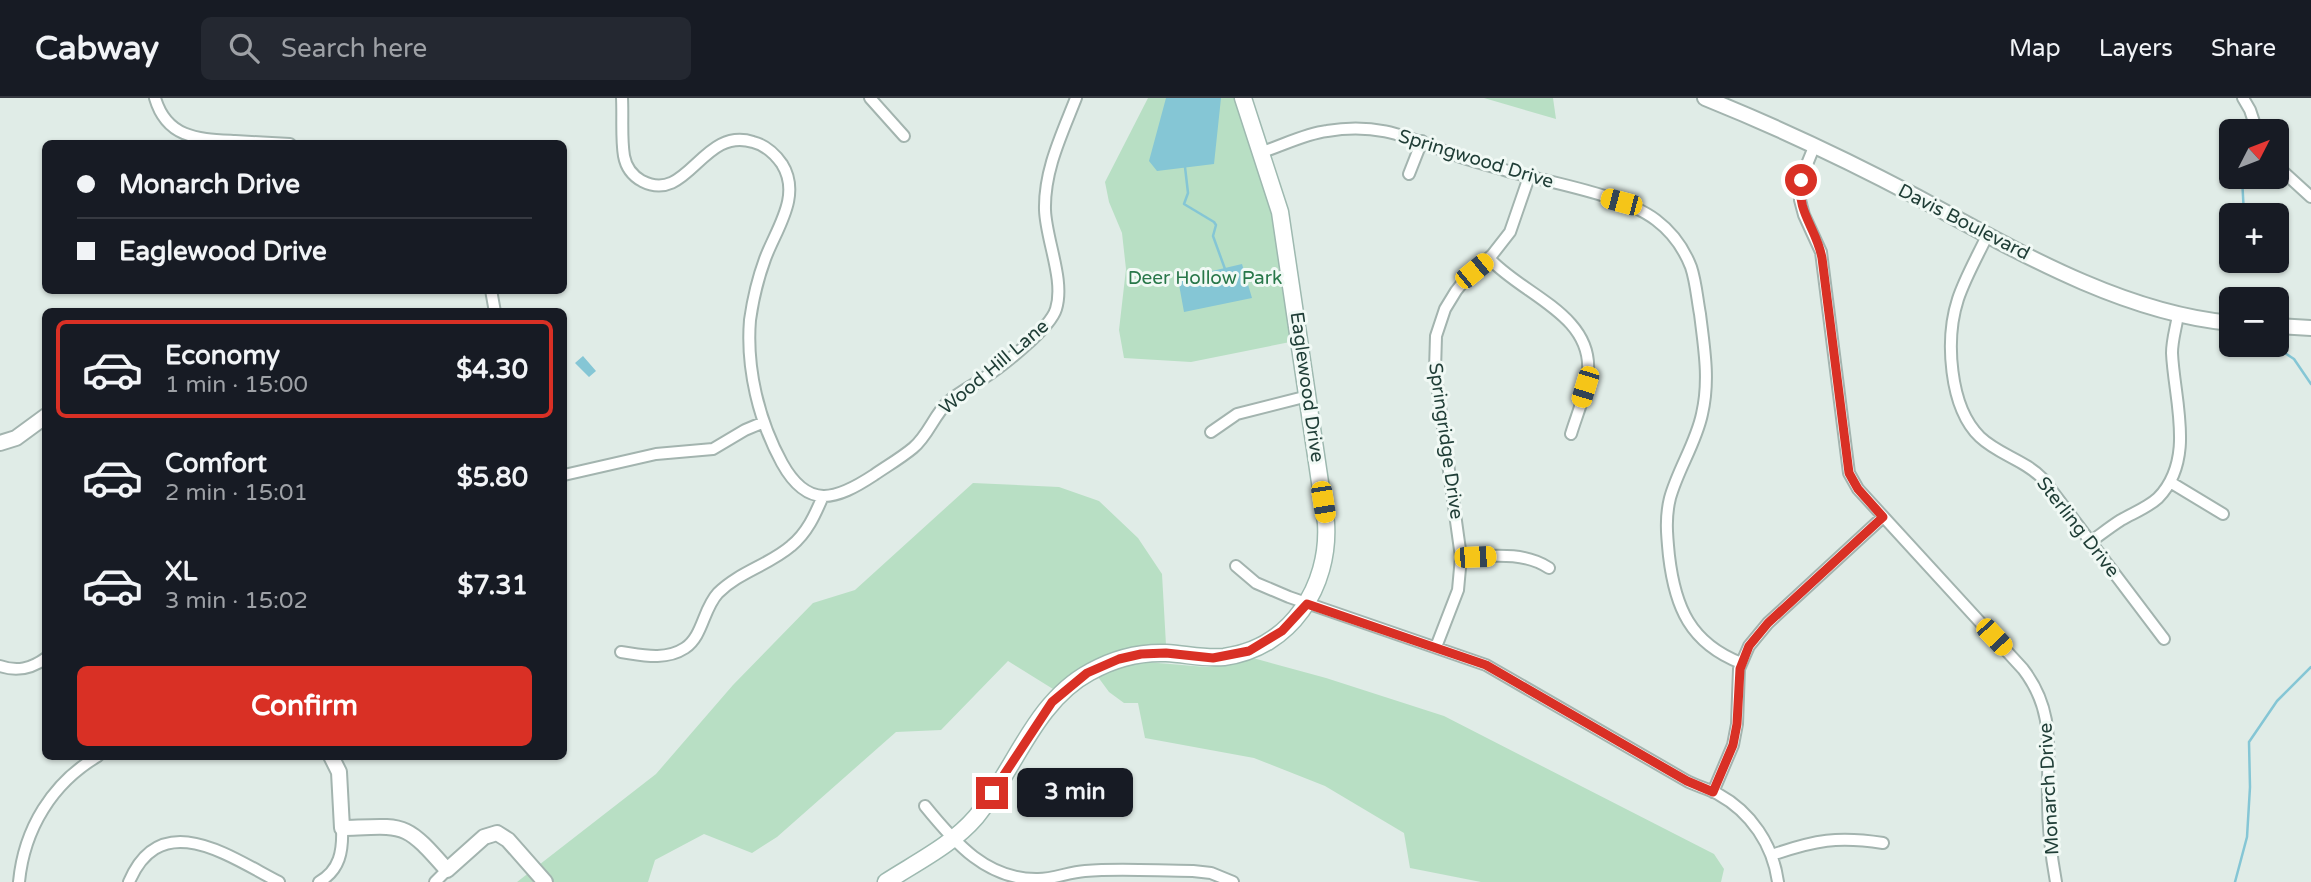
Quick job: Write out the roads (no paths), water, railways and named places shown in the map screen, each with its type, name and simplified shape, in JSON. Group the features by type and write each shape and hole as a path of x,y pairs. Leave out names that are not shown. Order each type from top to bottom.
{"main road":[{"name":"Eaglewood Drive","path":"886,882 954,839 981,811 1045,712 1060,694 1078,679 1108,663 1130,656 1166,653 1213,658 1249,651 1282,631 1307,604 1321,572 1327,536 1280,212 1243,98"}],"street":[{"path":"155,98 166,119 189,136 224,140"},
{"path":"621,652 665,656 685,648 695,638 718,593 739,577 792,546 808,528 822,496 803,489 792,478 779,457 764,422 751,364 750,321 760,274 788,208 789,186 784,168 775,155 761,145 747,140 732,140 715,147 670,184 659,186 644,182 633,174 624,156 622,98"},
{"path":"870,98 904,135"},
{"name":"Wood Hill Lane","path":"822,496 847,492 914,449 949,401 995,370 1051,320 1058,294 1045,215 1045,192 1052,161 1076,98"},
{"name":"Davis Boulevard","path":"1705,98 1918,198 1987,236 2117,296 2178,315 2219,321"},
{"path":"2243,98 2253,119"},
{"name":"Springwood Drive","path":"1262,152 1316,133 1353,128 1389,131 1463,158 1621,202 1639,209 1666,229 1680,246 1690,265 1696,287 1706,389 1699,425 1668,508 1666,531 1672,583 1678,602 1694,630 1716,651 1741,663"},
{"path":"1409,174 1422,141"},
{"name":"Monarch Drive","path":"1814,148 1803,174 1800,201 1821,251 1848,467 1854,484 2023,669 2039,693 2048,728 2049,834 2056,882"},
{"name":"Springridge Drive","path":"1436,647 1458,590 1461,557 1434,353 1438,327 1450,299 1510,232 1529,177"},
{"path":"2289,179 2311,197"},
{"name":"Sterling Drive","path":"1987,236 1955,308 1952,334 1955,394 1977,434 1997,450 2024,463 2037,473 2164,639"},
{"path":"1489,258 1502,272 1567,319 1582,341 1588,373 1571,434"},
{"path":"2090,542 2117,522 2151,504 2170,482 2177,466 2181,440 2172,349 2178,315"},
{"path":"2289,327 2311,328"},
{"path":"1211,432 1237,414 1308,396"},
{"path":"0,443 16,438 42,419"},
{"path":"567,474 656,454 713,449 764,422"},
{"path":"2170,482 2223,514"},
{"path":"1713,792 1730,755 1735,734 1741,663 1754,639 1883,517"},
{"path":"1461,557 1522,557 1549,568"},
{"path":"1236,566 1256,583 1307,604 1486,665 1687,781 1713,792 1735,805 1751,820 1772,855 1778,882"},
{"path":"0,666 23,669 42,661"},
{"path":"19,882 26,844 39,815 68,779 93,760"},
{"path":"319,882 338,864 342,849 339,772 333,760"},
{"path":"925,806 954,839 981,863 998,872 1041,879 1086,871 1193,872 1211,873 1233,882"},
{"path":"342,828 388,826 403,829 418,838 447,870"},
{"path":"435,882 484,837 497,834 508,840 545,882"},
{"path":"1772,855 1829,839 1850,838 1883,844"},
{"path":"129,882 138,865 150,852 166,844 182,841 207,845 279,882"}],"water":[{"path":"1166,98 1221,98 1214,164 1157,171 1149,161"},
{"path":"1242,264 1252,298 1184,312 1178,279"},
{"path":"583,356 596,371 589,377 575,363"}],"waterway":[{"path":"1185,167 1188,193 1184,204 1216,225 1213,236 1225,269"},
{"path":"2243,189 2243,203"},
{"path":"2289,356 2311,384"},
{"path":"2235,882 2247,837 2249,742 2277,701 2311,667"}],"park label":[{"name":"Deer Hollow Park","path":"1205,278"}]}
